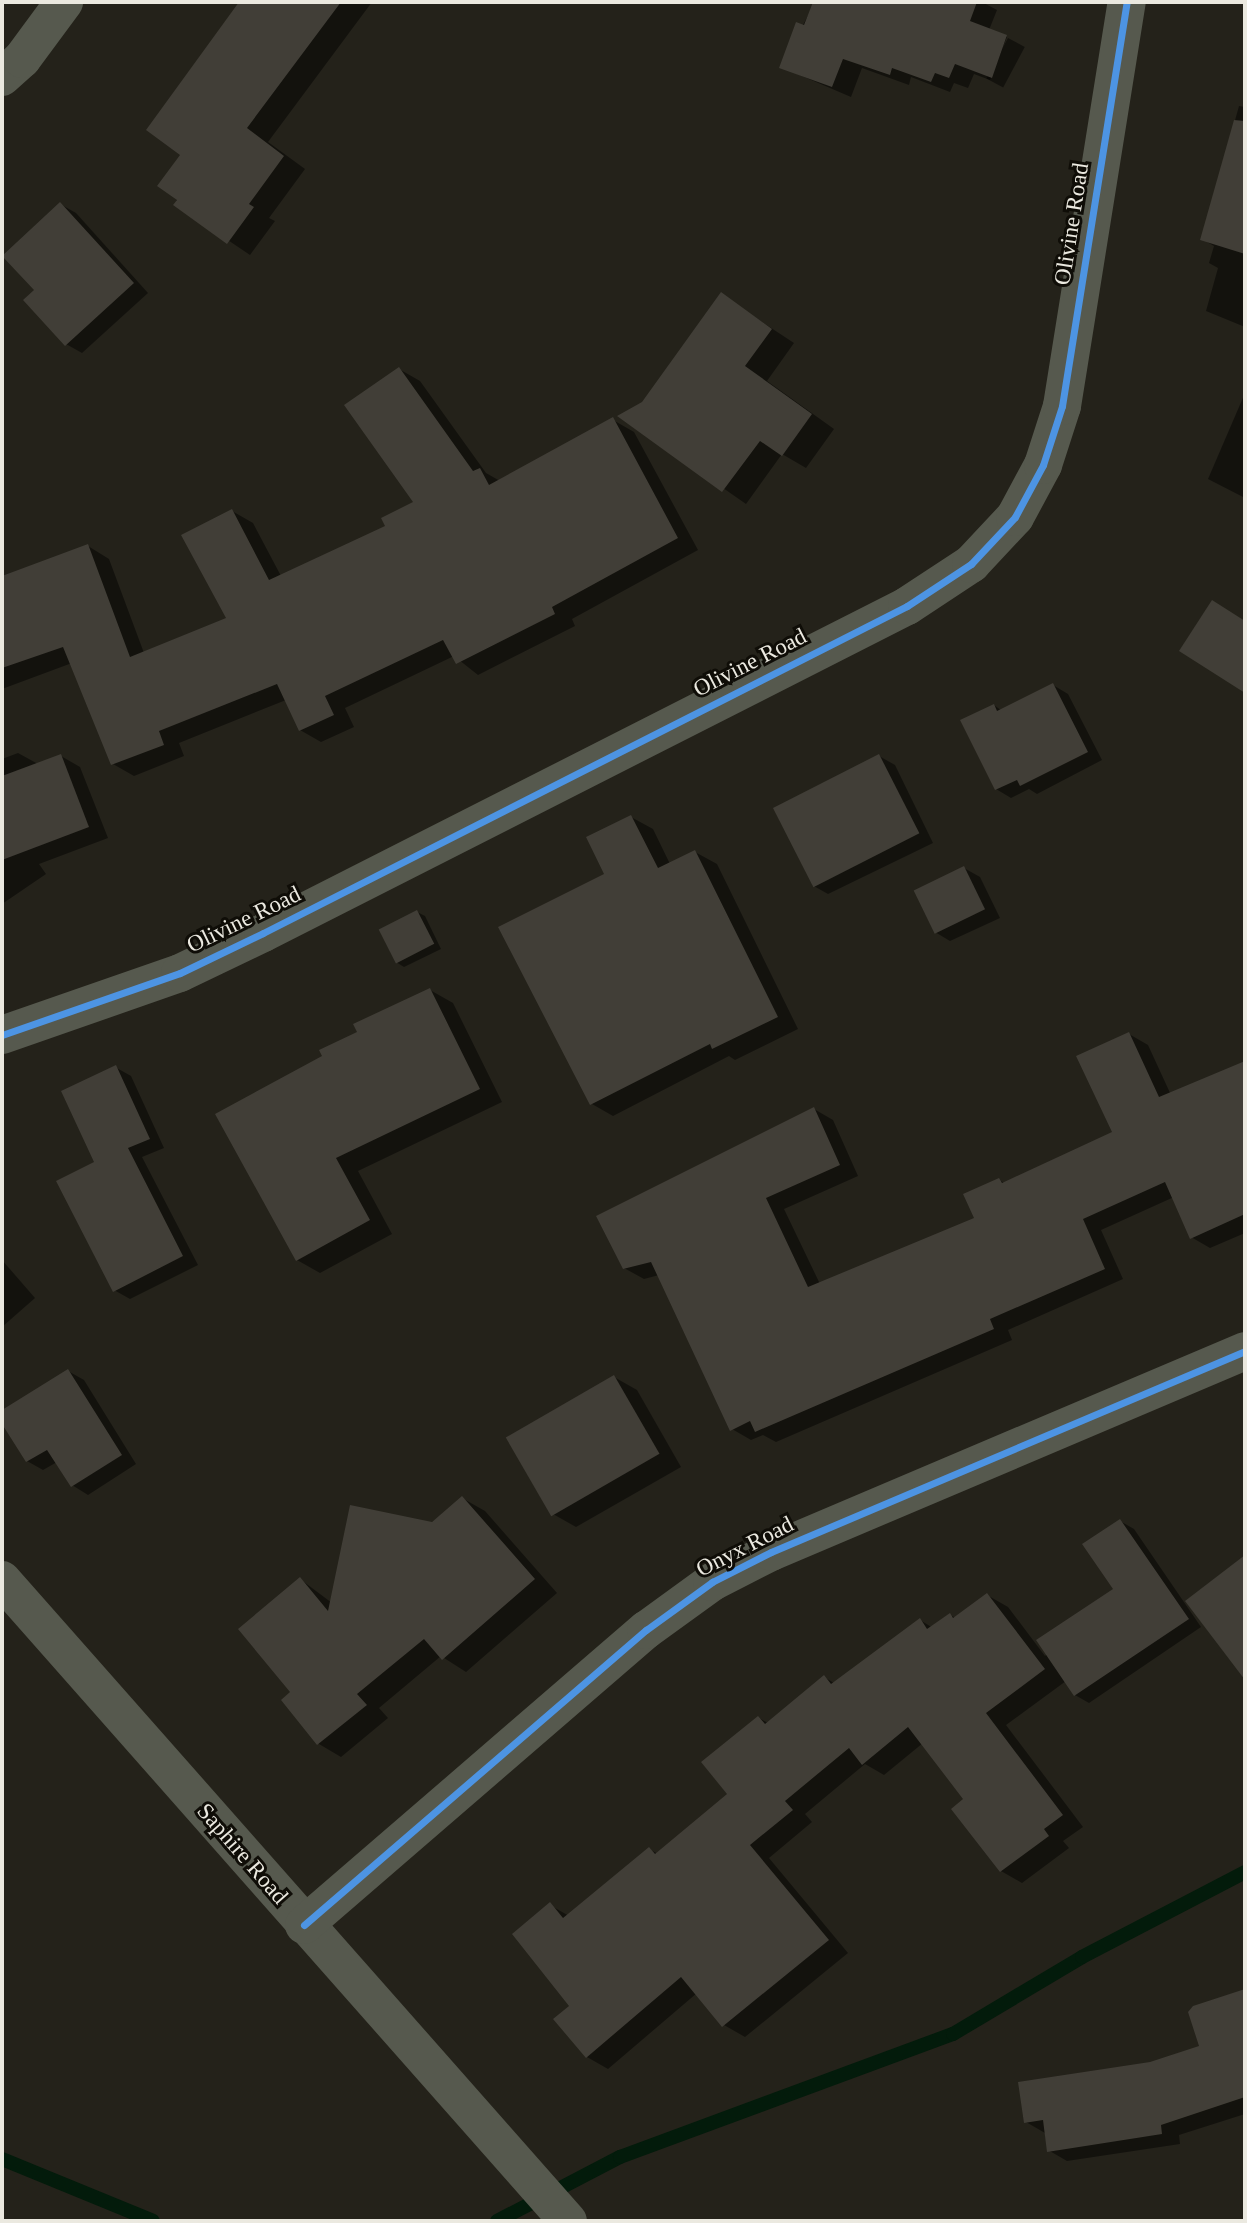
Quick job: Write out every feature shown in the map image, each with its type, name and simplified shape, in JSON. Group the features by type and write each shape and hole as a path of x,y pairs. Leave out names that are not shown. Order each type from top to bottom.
{"street":[{"path":"2,77 22,59 64,2"},
{"name":"Olivine Road","path":"2,1035 180,973 263,933 907,606 971,564 1014,517 1043,465 1062,406 1127,2"},
{"name":"Onyx Road","path":"304,1924 646,1630 712,1581 771,1552 1245,1351"},
{"name":"Saphire Road","path":"2,1580 566,2219"}],"building":[{"path":"239,2 341,2 247,128 284,156 249,204 254,207 227,244 173,205 177,200 157,186 180,155 146,130"},
{"path":"813,2 977,2 970,21 1007,35 992,78 955,64 949,78 935,73 931,82 892,68 890,75 843,59 832,87 779,68 796,22 804,25"},
{"path":"1234,120 1245,121 1245,254 1200,240"},
{"path":"60,202 134,283 65,346 23,300 34,290 2,256"},
{"path":"721,292 772,329 745,366 812,414 782,456 760,441 722,492 617,416 642,402"},
{"path":"399,367 473,471 480,468 489,485 613,417 678,538 552,607 555,614 456,664 443,640 325,696 334,715 299,731 277,684 159,731 164,745 111,765 63,647 2,668 2,576 88,544 130,657 226,618 181,535 232,509 269,580 385,526 381,518 413,502 344,405"},
{"path":"1212,600 1245,621 1245,693 1179,651"},
{"path":"1053,683 1088,752 1020,786 1017,780 995,790 960,720 994,704 997,711"},
{"path":"61,754 89,827 2,860 2,776"},
{"path":"879,754 919,833 813,887 773,808"},
{"path":"631,815 658,868 695,850 778,1017 712,1049 710,1044 590,1105 498,927 604,874 586,837"},
{"path":"964,866 985,909 935,934 914,891"},
{"path":"417,910 434,944 396,963 379,930"},
{"path":"430,988 480,1089 336,1158 370,1220 296,1261 215,1114 322,1056 319,1050 357,1032 353,1024"},
{"path":"1129,1032 1159,1097 1245,1061 1245,1214 1190,1239 1165,1182 1083,1219 1105,1269 990,1319 994,1329 755,1432 750,1421 730,1431 651,1262 623,1269 596,1216 814,1107 840,1165 766,1198 808,1287 974,1218 963,1194 999,1178 1002,1183 1112,1132 1076,1056"},
{"path":"116,1065 150,1139 128,1148 183,1256 113,1292 56,1181 94,1162 61,1091"},
{"path":"68,1369 122,1455 71,1487 47,1450 26,1462 2,1424 2,1410"},
{"path":"614,1375 660,1454 551,1516 506,1438"},
{"path":"462,1496 535,1579 442,1660 424,1639 357,1694 367,1705 317,1745 281,1700 290,1692 238,1629 300,1577 328,1611 350,1505 432,1522"},
{"path":"1120,1519 1189,1619 1074,1696 1036,1640 1113,1589 1082,1544"},
{"path":"1245,1555 1245,1680 1185,1601"},
{"path":"987,1593 1045,1669 986,1713 1063,1815 1044,1829 1049,1836 1000,1872 951,1809 963,1799 908,1727 862,1765 849,1748 785,1801 793,1810 750,1845 829,1940 722,2027 681,1977 586,2058 553,2019 569,2006 512,1934 550,1902 563,1918 649,1847 655,1854 727,1794 701,1762 758,1716 765,1724 824,1675 831,1684 920,1618 927,1629 950,1613 953,1618"},
{"path":"1245,1989 1245,2097 1161,2125 1162,2134 1047,2152 1043,2120 1024,2123 1018,2082 1150,2062 1199,2046 1188,2012 1193,2006"}],"waterway":[{"path":"497,2221 620,2157 953,2034 1082,1957 1245,1872"},
{"path":"2,2159 153,2221"}],"cycle path":[{"path":"2,1035 180,973 263,933 907,606 971,564 1015,517 1043,465 1062,406 1127,2"},
{"path":"304,1925 646,1630 712,1582 771,1552 1245,1351"}]}
